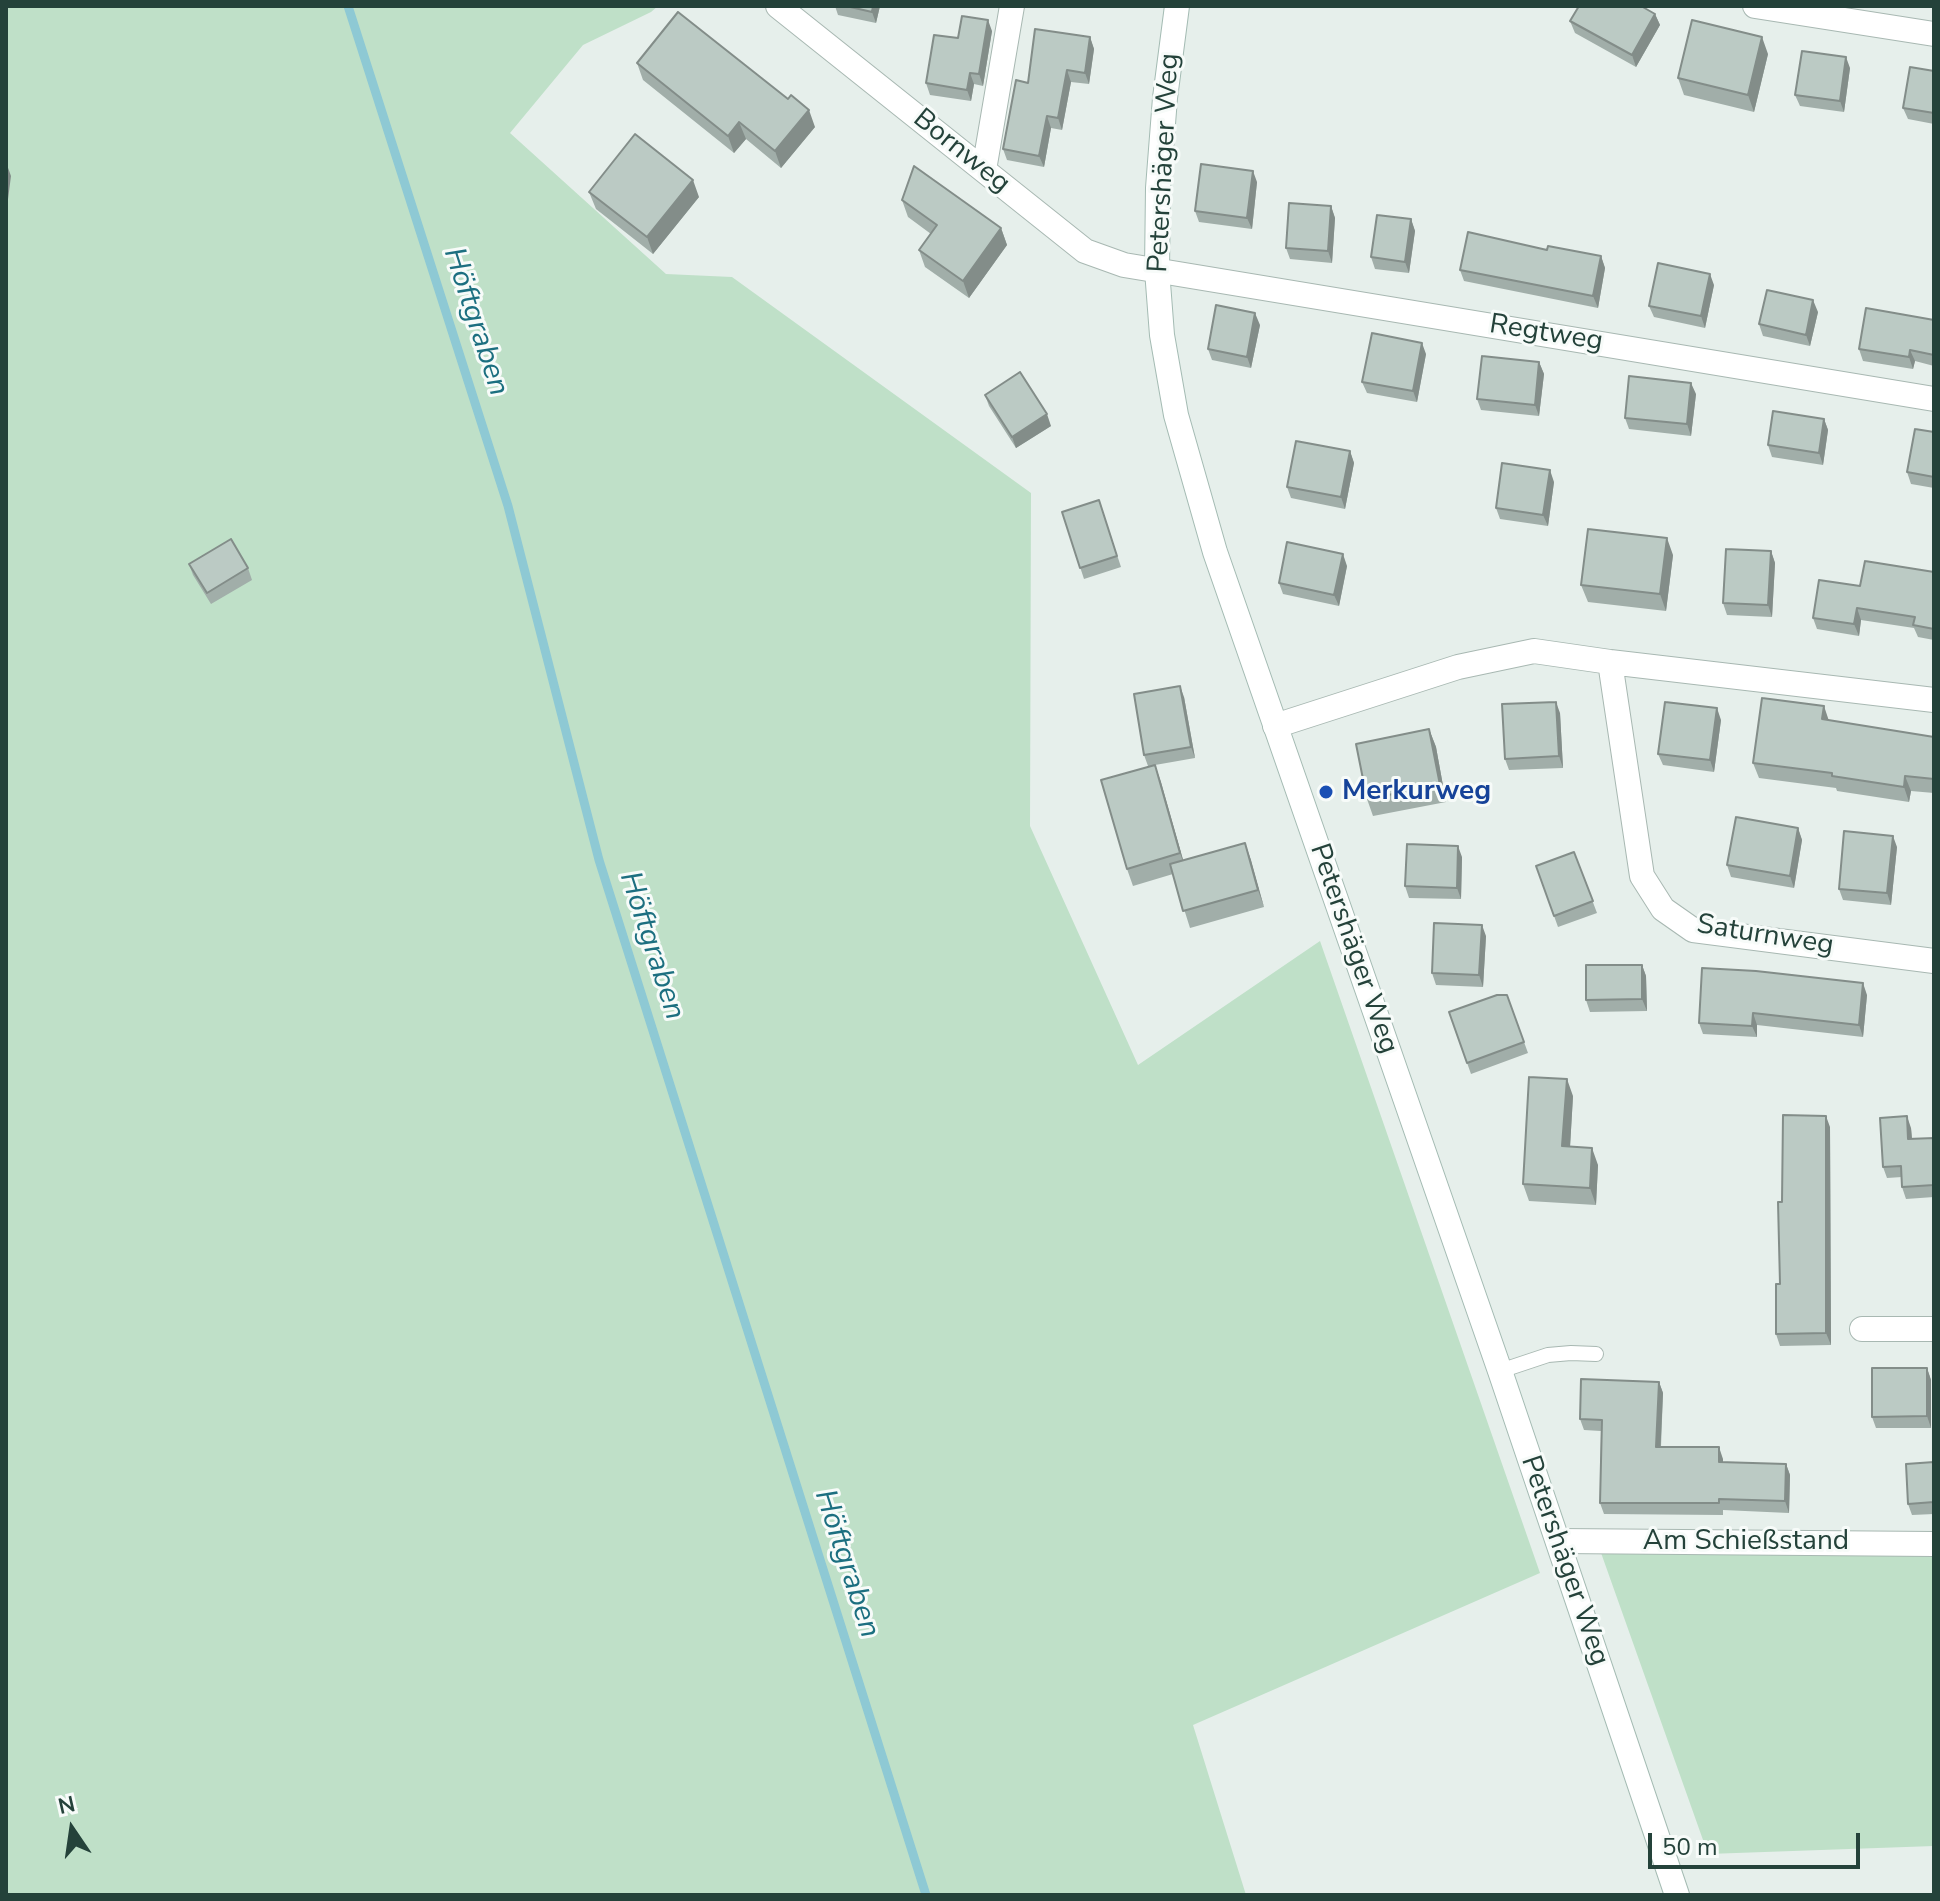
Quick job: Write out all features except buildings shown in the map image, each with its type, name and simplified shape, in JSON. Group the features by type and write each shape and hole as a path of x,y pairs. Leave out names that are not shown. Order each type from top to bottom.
{"street":[{"name":"Bornweg","path":"778,6 1085,251 1124,265 1157,270"},
{"path":"984,170 1012,6"},
{"name":"Petershäger Weg","path":"1177,6 1162,128 1157,270 1162,335 1176,415 1215,552 1500,1371 1677,1895"},
{"path":"1755,6 1934,34"},
{"name":"Regtweg","path":"1157,270 1934,399"},
{"path":"1275,726 1458,667 1534,651 1934,700"},
{"name":"Saturnweg","path":"1610,662 1642,876 1663,909 1693,930 1934,961"},
{"path":"1862,1329 1934,1329"},
{"name":"Am Schießstand","path":"1558,1541 1934,1544"}],"lane":[{"path":"1500,1371 1548,1355 1596,1354"}],"green space":[{"path":"6,6 658,6 583,45 510,133 666,274 732,277 1031,493 1030,826 1138,1065 1320,941 1540,1573 1193,1725 1246,1895 6,1895"},
{"path":"1600,1550 1934,1554 1934,1846 1708,1854"}],"waterway":[{"name":"Höftgraben","path":"348,6 508,506 599,860 926,1895"}],"place":[{"name":"Merkurweg","path":"1326,792"}]}
